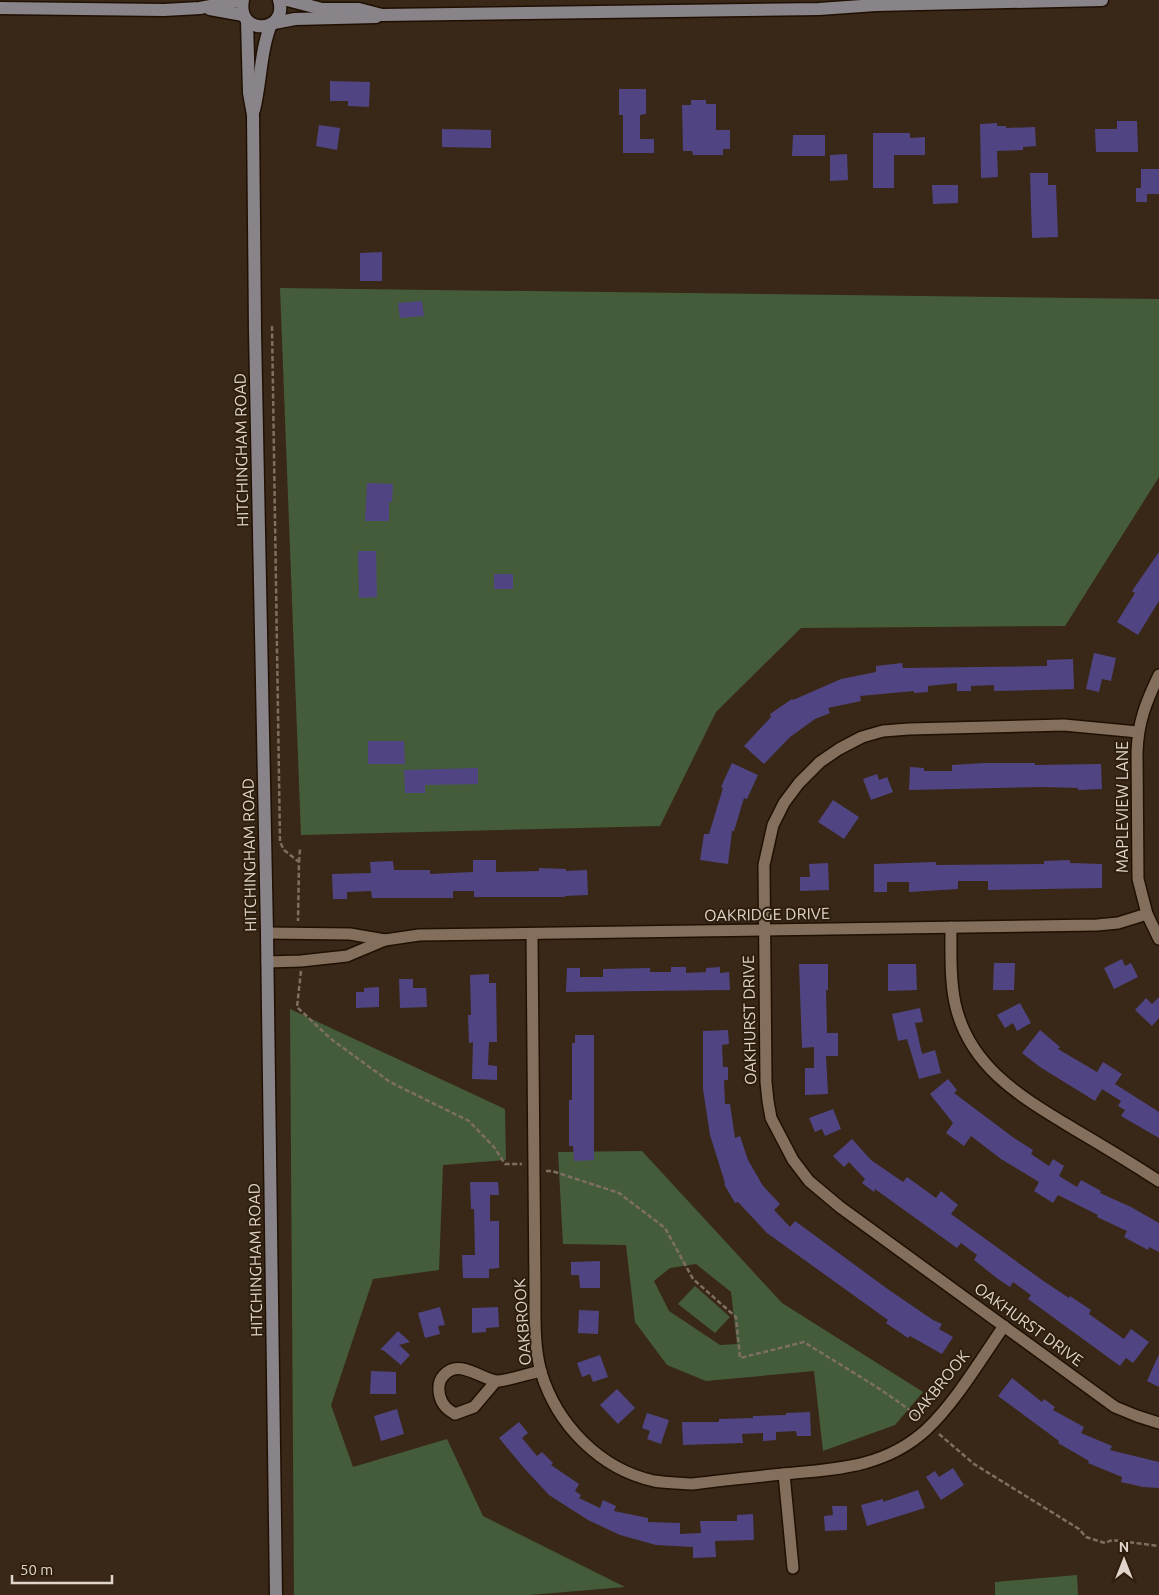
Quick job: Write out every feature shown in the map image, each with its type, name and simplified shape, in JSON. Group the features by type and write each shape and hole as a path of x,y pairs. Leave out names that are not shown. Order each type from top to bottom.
{"street":[{"path":"0,8 129,11 200,8 242,0"},
{"name":"HITCHINGHAM ROAD","path":"242,0 245,18 249,93 253,115 276,1595"},
{"name":"HITCHINGHAM ROAD","path":"253,115 266,38 272,23 278,17 281,10 279,0"},
{"path":"287,0 322,8 359,9 382,15 819,9 876,5 1102,0"},
{"path":"200,8 245,18 253,25 260,27 295,19 373,18 382,15"},
{"name":"MAPLEVIEW LANE","path":"1159,676 1145,705 1138,732 1138,879 1147,914 1159,939"},
{"name":"OAKHURST DRIVE","path":"1138,732 1064,725 909,729 883,732 862,738 839,749 820,762 799,783 784,803 774,825 764,865 768,1101 772,1118 793,1160 809,1181 840,1207 1115,1406 1159,1423"},
{"name":"OAKRIDGE DRIVE","path":"267,962 301,961 347,956 385,940 419,935 1097,925 1118,923 1147,914"},
{"path":"951,927 952,981 956,1004 965,1031 976,1053 996,1075 1025,1099 1159,1180"},
{"name":"OAKRIDGE DRIVE","path":"267,933 350,934 385,940"},
{"name":"OAKBROOK","path":"532,934 536,1329 541,1371 547,1388 560,1414 586,1445 622,1469 654,1480 692,1484 838,1469 869,1463 907,1446 930,1426 954,1397 1004,1326"},
{"path":"496,1381 474,1408 455,1414 444,1406 439,1395 439,1381 446,1373 460,1369 478,1373 496,1381 541,1371"},
{"path":"784,1474 793,1568"}],"path":[{"path":"272,326 280,842 284,850 299,862"},
{"path":"299,934 297,900 300,850"},
{"path":"301,961 297,1006 331,1039 390,1082 469,1121 494,1147 505,1164 524,1164 552,1171 619,1193 665,1228 693,1278 736,1316 740,1358 804,1342 850,1372 876,1386 930,1426 974,1464 1079,1529 1086,1537 1105,1543 1112,1540 1159,1546"}],"green space":[{"path":"280,288 1159,299 1159,477 1065,626 801,628 716,712 660,826 301,835"},
{"path":"290,1009 505,1109 506,1160 443,1165 439,1270 373,1279 331,1405 353,1467 447,1439 483,1516 625,1587 529,1595 294,1595"},
{"path":"642,1151 782,1303 923,1392 895,1425 823,1451 814,1371 706,1381 667,1365 635,1322 626,1245 563,1244 558,1152","holes":["696,1264 731,1292 737,1344 720,1345 669,1311 654,1281 670,1268"]},
{"path":"695,1286 730,1317 715,1333 678,1304"},
{"path":"1077,1575 1078,1595 995,1595 995,1582"}],"building":[{"path":"330,81 370,82 369,107 348,106 348,101 330,101"},
{"path":"619,89 646,89 646,114 640,115 640,139 654,139 654,153 623,153 623,115 619,115"},
{"path":"691,100 706,100 706,104 716,104 716,130 730,130 730,149 723,149 723,155 693,155 692,151 683,151 682,105 691,105"},
{"path":"1117,121 1137,121 1138,152 1096,152 1095,129 1117,129"},
{"path":"997,123 997,126 1006,126 1006,128 1035,127 1036,146 1023,147 1023,150 997,151 998,177 981,178 980,124"},
{"path":"319,125 340,128 337,150 316,146"},
{"path":"442,129 491,130 491,148 442,147"},
{"path":"873,133 910,133 910,138 925,137 925,155 894,155 894,188 873,188"},
{"path":"793,135 825,135 825,156 792,156"},
{"path":"847,154 848,180 830,181 830,155"},
{"path":"1141,169 1159,169 1159,194 1147,194 1147,202 1136,202 1136,188 1141,188"},
{"path":"1030,173 1048,173 1048,185 1056,185 1058,237 1032,238"},
{"path":"932,185 958,185 958,203 933,204"},
{"path":"382,252 382,281 360,281 360,253"},
{"path":"422,301 424,316 400,318 398,303"},
{"path":"367,483 393,484 392,502 389,502 389,521 365,521"},
{"path":"358,551 376,551 377,597 359,598"},
{"path":"1159,552 1159,601 1138,635 1117,622 1135,593 1132,591"},
{"path":"494,574 513,574 513,589 494,589"},
{"path":"1094,653 1116,658 1111,681 1102,679 1099,692 1086,689"},
{"path":"1073,659 1074,689 994,691 994,685 971,686 971,691 957,691 957,683 928,686 928,692 914,693 914,691 860,696 861,701 828,708 830,713 815,719 790,737 764,764 744,746 771,717 770,714 792,699 841,679 876,672 876,666 902,663 903,668 1047,666 1047,660"},
{"path":"368,741 404,741 405,764 368,764"},
{"path":"732,763 758,775 747,799 744,798 734,831 732,831 728,864 700,860 704,834 709,834 723,788 721,787"},
{"path":"1035,763 1035,765 1101,764 1102,789 1078,790 1078,788 1044,787 909,790 910,767 924,768 924,771 952,771 952,765"},
{"path":"478,768 478,784 425,785 425,793 405,793 404,770"},
{"path":"877,774 879,780 887,777 893,792 871,800 863,779"},
{"path":"833,800 859,817 844,839 818,822"},
{"path":"473,860 496,860 496,872 539,871 539,868 566,869 566,871 587,870 588,895 565,897 474,897 474,891 453,891 453,898 372,898 371,891 347,892 347,899 333,899 332,874 371,873 370,862 393,861 394,870 430,870 430,874 473,872"},
{"path":"1070,860 1070,863 1102,864 1102,888 988,890 988,881 958,881 958,889 909,892 909,882 887,882 887,892 874,892 874,864 936,862 936,865 1044,864 1044,861"},
{"path":"828,863 829,890 800,891 800,877 810,877 809,864"},
{"path":"1122,959 1125,966 1131,963 1138,977 1114,989 1104,968"},
{"path":"994,963 1015,963 1014,990 993,990"},
{"path":"799,964 828,964 828,990 826,990 827,1033 838,1033 838,1056 826,1056 828,1094 805,1095 805,1068 814,1068 814,1047 802,1048"},
{"path":"888,964 916,964 917,990 888,991"},
{"path":"671,967 686,967 686,973 706,972 706,968 720,967 720,973 729,972 730,990 566,992 567,968 580,968 580,977 603,977 603,969 650,968 650,972 671,972"},
{"path":"489,974 489,983 496,983 497,1042 489,1042 488,1065 497,1066 497,1080 472,1079 473,1042 469,1043 468,1015 471,1015 470,975"},
{"path":"399,979 413,979 413,988 426,988 427,1007 400,1008"},
{"path":"379,987 379,1007 356,1008 356,992 364,992 364,988"},
{"path":"1159,997 1159,1018 1152,1026 1135,1010 1146,998 1152,1004"},
{"path":"1020,1003 1031,1023 1017,1031 1013,1023 1005,1028 997,1015"},
{"path":"920,1008 923,1022 915,1023 922,1054 935,1050 941,1073 919,1079 907,1039 898,1041 892,1014"},
{"path":"728,1030 729,1044 722,1045 723,1067 728,1067 728,1080 724,1080 725,1104 730,1104 735,1138 740,1136 748,1160 763,1186 780,1204 774,1210 790,1227 795,1221 889,1290 942,1324 939,1329 953,1337 942,1354 910,1336 908,1338 886,1323 888,1320 767,1233 738,1202 735,1203 724,1184 710,1135 703,1089 703,1031"},
{"path":"1040,1030 1060,1047 1058,1049 1097,1072 1103,1062 1122,1074 1115,1084 1159,1112 1159,1138 1121,1116 1125,1110 1118,1106 1121,1101 1102,1089 1095,1101 1040,1067 1022,1053"},
{"path":"575,1035 594,1035 594,1160 574,1161 573,1146 569,1146 569,1100 572,1100 572,1043 575,1043"},
{"path":"948,1079 957,1090 954,1093 1033,1150 1031,1154 1049,1166 1053,1159 1064,1166 1059,1176 1077,1187 1081,1180 1101,1191 1100,1193 1131,1207 1159,1223 1159,1252 1149,1247 1148,1250 1124,1237 1127,1231 1058,1195 1053,1203 1034,1191 1039,1182 1001,1159 971,1136 964,1146 946,1133 953,1123 930,1094"},
{"path":"833,1109 841,1129 825,1136 822,1129 815,1132 809,1118"},
{"path":"852,1139 871,1160 903,1182 907,1177 936,1198 941,1191 958,1205 951,1214 1042,1280 1091,1310 1089,1314 1124,1339 1131,1329 1149,1342 1133,1363 1126,1358 1120,1366 1028,1299 1031,1295 1013,1282 1010,1287 998,1279 974,1260 977,1255 961,1243 957,1248 875,1189 874,1192 862,1183 865,1179 849,1162 844,1167 833,1156"},
{"path":"470,1182 498,1182 499,1195 490,1195 490,1221 499,1221 499,1268 489,1269 489,1278 463,1278 462,1255 475,1255 474,1209 471,1209"},
{"path":"600,1261 600,1288 580,1288 579,1275 571,1275 571,1262"},
{"path":"440,1307 445,1325 438,1326 440,1334 425,1338 418,1313"},
{"path":"498,1307 499,1327 486,1328 486,1332 472,1333 472,1308"},
{"path":"579,1310 599,1311 598,1334 578,1333"},
{"path":"398,1331 410,1342 399,1345 410,1355 401,1365 383,1350 380,1350"},
{"path":"1159,1354 1159,1387 1147,1381"},
{"path":"600,1355 608,1377 593,1382 590,1374 582,1377 577,1363"},
{"path":"371,1371 396,1372 396,1394 370,1394"},
{"path":"1012,1378 1042,1402 1044,1399 1055,1407 1053,1410 1084,1427 1081,1433 1112,1446 1110,1450 1159,1462 1159,1488 1143,1487 1121,1482 1122,1477 1088,1463 1089,1461 1058,1443 1059,1441 998,1396"},
{"path":"617,1389 635,1408 618,1424 600,1405"},
{"path":"397,1409 404,1434 381,1441 374,1416"},
{"path":"810,1412 811,1436 797,1436 796,1431 776,1432 776,1440 763,1441 763,1433 742,1434 743,1443 683,1445 682,1422 719,1422 719,1419 753,1418 753,1416"},
{"path":"647,1413 669,1420 661,1444 647,1439 650,1431 642,1428"},
{"path":"519,1422 528,1433 522,1438 537,1456 542,1452 553,1463 551,1465 579,1484 575,1491 581,1495 579,1498 600,1508 603,1500 616,1506 614,1511 648,1518 648,1522 680,1523 680,1534 701,1533 700,1521 737,1521 737,1515 753,1514 754,1540 715,1541 716,1557 693,1558 693,1547 656,1545 620,1535 588,1520 549,1495 499,1438"},
{"path":"953,1468 964,1485 941,1500 926,1477 935,1471 939,1477"},
{"path":"918,1490 925,1508 867,1526 861,1505 883,1499 883,1502"},
{"path":"832,1506 847,1506 847,1530 825,1531 824,1516 833,1515"}]}
